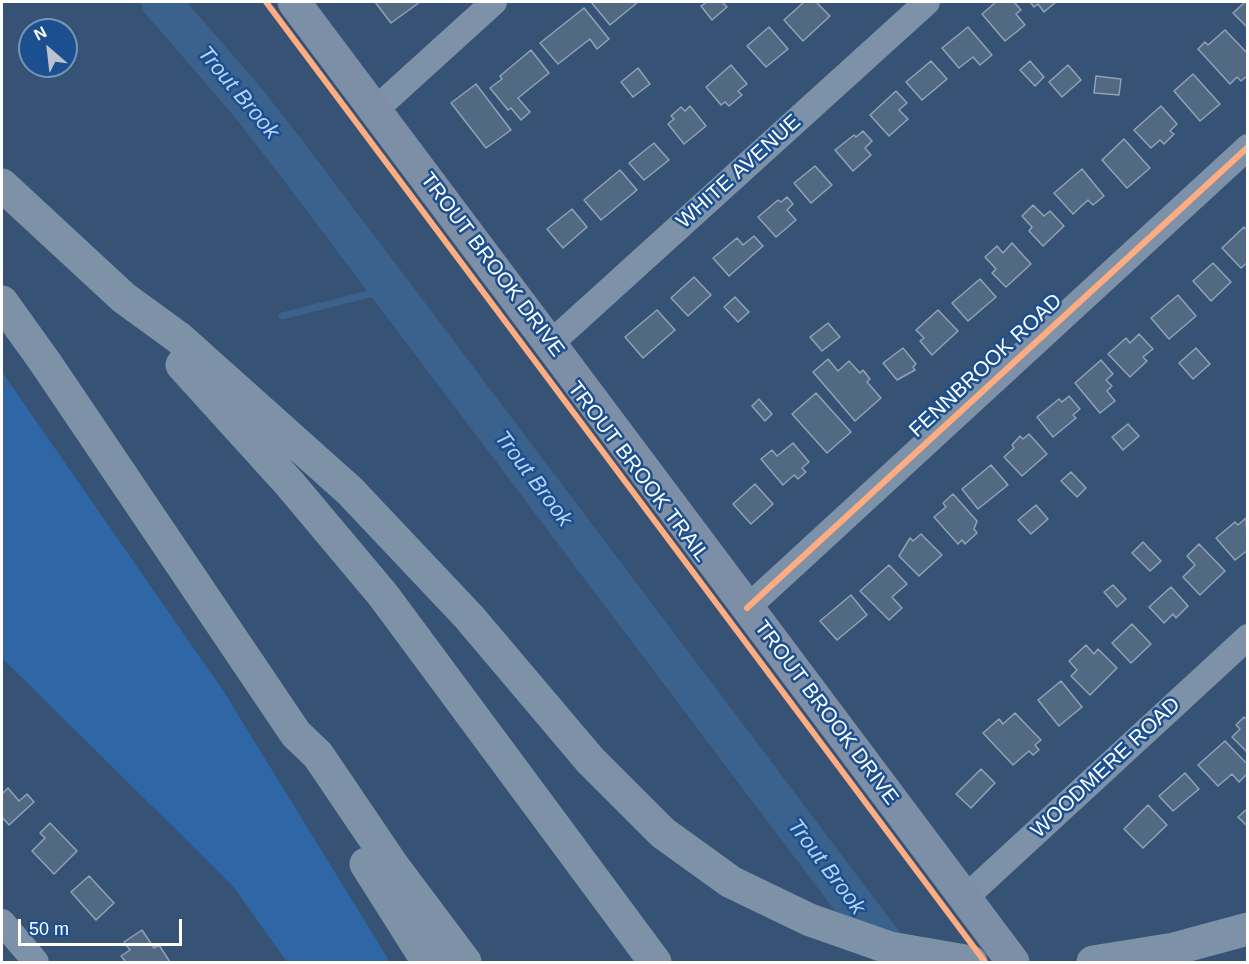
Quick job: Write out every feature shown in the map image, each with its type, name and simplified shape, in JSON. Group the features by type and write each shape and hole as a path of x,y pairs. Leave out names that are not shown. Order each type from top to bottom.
{"highway":[{"path":"2,185 124,298 179,338 350,491 454,600 602,773 650,821 691,855 754,894 810,920 890,948 971,963"},
{"path":"124,298 156,338 289,483 389,602 655,963"},
{"path":"2,302 296,734 318,755 393,866 465,963"},
{"path":"296,734 302,757 313,779 428,963"},
{"path":"1109,961 1198,944 1248,929"}],"main road":[{"name":"TROUT BROOK DRIVE","path":"294,2 1013,963"}],"street":[{"path":"375,110 494,2"},
{"name":"WHITE AVENUE","path":"551,343 927,2"},
{"name":"FENNBROOK ROAD","path":"747,608 1248,147"},
{"name":"WOODMERE ROAD","path":"965,898 1248,637"},
{"path":"2,922 36,963"}],"shaded area":[{"path":"2,372 224,692 390,962 287,962 233,886 2,658"}],"building":[{"path":"375,2 420,2 391,23"},
{"path":"591,2 638,2 610,25"},
{"path":"707,2 722,2 727,7 712,20 701,6"},
{"path":"804,2 816,2 830,16 803,41 784,20"},
{"path":"996,2 1014,2 1021,10 1016,14 1025,25 1005,41 982,14"},
{"path":"1030,2 1056,2 1044,12 1038,4 1034,7"},
{"path":"1248,2 1248,28 1233,13"},
{"path":"584,8 609,39 597,49 590,39 558,64 540,43"},
{"path":"769,27 788,49 766,67 747,46"},
{"path":"968,27 992,55 980,65 973,57 959,68 942,48"},
{"path":"1225,30 1248,54 1248,75 1241,81 1237,77 1230,84 1198,49 1205,42 1208,45"},
{"path":"531,50 549,73 518,98 530,112 521,120 511,108 508,110 490,88 502,79 500,76"},
{"path":"931,61 947,79 922,100 906,82"},
{"path":"1030,61 1044,77 1035,86 1020,70"},
{"path":"731,65 747,84 738,91 742,95 729,106 725,102 721,105 706,87"},
{"path":"1068,65 1081,80 1062,97 1049,82"},
{"path":"638,68 650,84 633,97 621,82"},
{"path":"1193,74 1220,104 1200,121 1174,91"},
{"path":"1096,76 1121,79 1119,95 1094,93"},
{"path":"476,84 511,130 486,148 451,103"},
{"path":"896,91 907,103 899,110 908,119 889,136 870,115"},
{"path":"690,106 706,126 684,144 668,124 674,119 671,116 681,107 685,111"},
{"path":"1161,106 1177,124 1170,131 1174,134 1164,144 1160,140 1151,148 1134,130"},
{"path":"863,131 872,141 865,148 871,155 853,171 835,150"},
{"path":"1124,139 1150,168 1127,188 1102,160"},
{"path":"654,143 669,160 644,180 629,163"},
{"path":"815,166 832,185 811,203 794,183"},
{"path":"1082,169 1104,196 1093,205 1088,200 1073,214 1054,193"},
{"path":"620,170 637,190 601,220 584,200"},
{"path":"787,197 793,204 787,210 796,220 776,237 758,217 778,200 781,202"},
{"path":"1033,205 1044,216 1050,211 1064,226 1043,246 1029,231 1032,227 1022,216"},
{"path":"572,209 587,227 563,248 547,229"},
{"path":"1244,227 1248,231 1248,262 1241,268 1222,248"},
{"path":"754,236 763,246 729,276 713,258 737,238 743,245"},
{"path":"1012,243 1031,264 1006,287 992,273 996,269 985,257 997,246 1003,253"},
{"path":"1213,263 1231,282 1211,301 1193,281"},
{"path":"694,277 711,295 688,316 671,298"},
{"path":"980,279 996,297 968,321 952,303"},
{"path":"1178,295 1196,316 1169,339 1151,318"},
{"path":"735,297 749,312 738,322 724,307"},
{"path":"657,310 675,330 643,358 625,337"},
{"path":"938,310 958,331 932,355 920,341 924,338 916,330"},
{"path":"828,323 840,337 822,351 810,337"},
{"path":"1139,334 1153,349 1143,357 1147,361 1130,377 1108,354 1126,338 1130,343"},
{"path":"903,348 916,364 913,367 915,370 897,380 883,363"},
{"path":"1196,348 1210,364 1193,379 1179,363"},
{"path":"828,359 838,371 849,361 860,373 863,370 870,379 867,382 881,398 855,421 813,372"},
{"path":"1101,360 1113,374 1106,380 1112,386 1107,391 1115,401 1100,413 1075,383"},
{"path":"816,393 851,432 827,453 792,414"},
{"path":"1069,396 1080,409 1073,415 1076,418 1053,437 1037,417 1059,399 1062,402"},
{"path":"759,399 772,414 765,421 752,406"},
{"path":"1128,424 1139,436 1123,450 1112,437"},
{"path":"1029,434 1047,454 1022,476 1004,457 1014,448 1012,445 1020,436 1023,439"},
{"path":"793,443 809,462 802,468 806,472 798,479 794,475 783,485 761,459 772,450 777,456"},
{"path":"991,465 1008,485 978,509 962,489"},
{"path":"1071,472 1086,488 1077,497 1061,481"},
{"path":"755,484 773,504 751,524 733,504"},
{"path":"953,494 977,521 974,529 977,533 965,544 962,540 958,544 934,517 946,507 943,503"},
{"path":"1036,505 1048,519 1031,534 1018,520"},
{"path":"1246,518 1248,550 1235,560 1216,538 1235,522 1238,525"},
{"path":"921,534 942,555 919,576 899,556 910,538 913,541"},
{"path":"1143,542 1161,561 1150,571 1132,553"},
{"path":"1199,544 1225,571 1200,595 1183,577 1195,565 1187,556"},
{"path":"889,565 907,584 892,597 902,608 889,620 860,591"},
{"path":"1113,585 1126,599 1117,607 1104,592"},
{"path":"1171,587 1188,606 1176,618 1173,614 1164,623 1149,607"},
{"path":"851,595 867,615 837,640 820,621"},
{"path":"1132,624 1151,644 1131,663 1112,643"},
{"path":"1086,645 1094,654 1098,649 1117,668 1090,695 1071,676 1077,670 1069,661"},
{"path":"1061,681 1082,707 1059,726 1038,700"},
{"path":"1015,713 1041,740 1035,745 1039,750 1033,755 1029,751 1013,765 983,733 999,719 1003,724"},
{"path":"1244,717 1248,721 1248,753 1232,737 1240,729 1236,725"},
{"path":"1225,741 1248,765 1248,773 1239,782 1232,774 1218,786 1198,765"},
{"path":"981,769 995,783 971,808 956,794"},
{"path":"1185,773 1199,789 1173,811 1159,796"},
{"path":"8,788 19,801 27,794 34,802 9,825 2,817 2,794"},
{"path":"1148,805 1167,825 1143,848 1124,829"},
{"path":"1248,808 1248,827 1238,817"},
{"path":"50,823 77,851 54,874 32,851 45,838 40,833"},
{"path":"89,876 114,903 96,920 71,892"},
{"path":"142,930 154,948 159,945 170,962 126,962 121,956 130,950 124,942"}],"waterway":[{"name":"Trout Brook","path":"161,2 246,100 289,155 898,962"},
{"path":"282,316 389,289"}],"cycle path":[{"name":"TROUT BROOK TRAIL","path":"266,2 985,962"},
{"path":"747,608 1248,147"}]}
